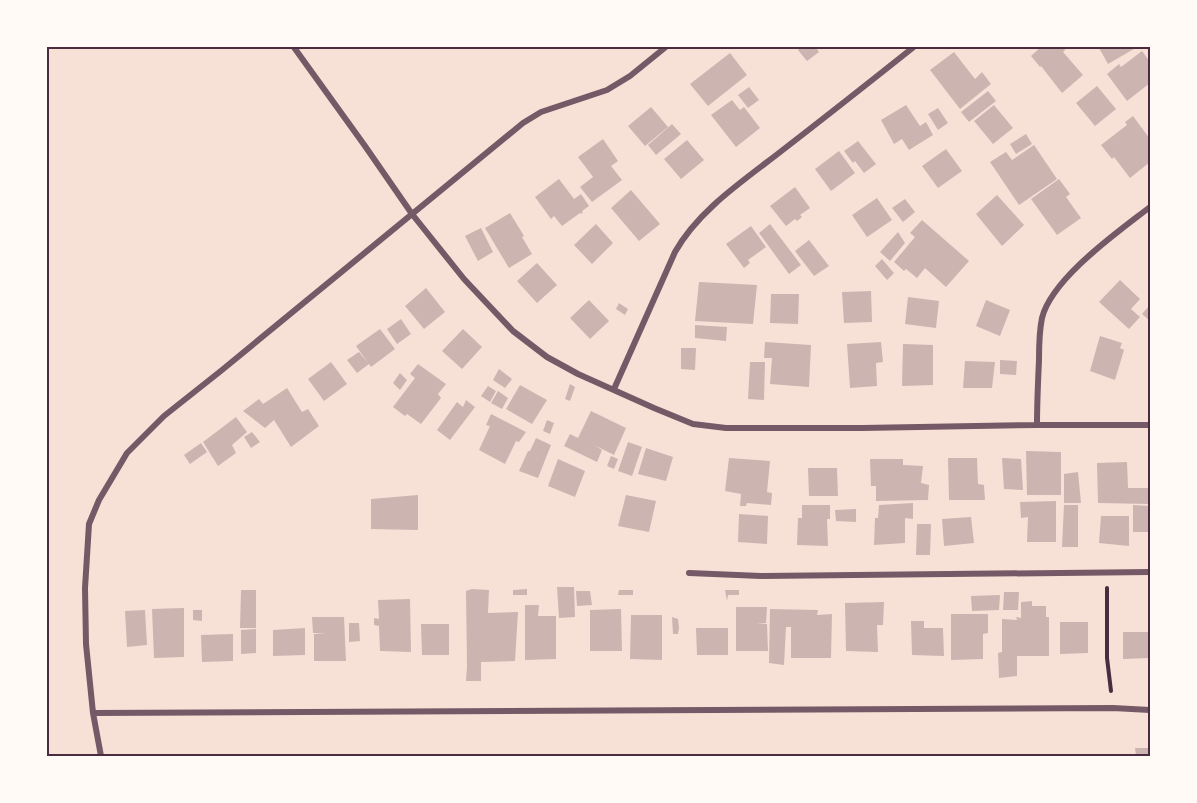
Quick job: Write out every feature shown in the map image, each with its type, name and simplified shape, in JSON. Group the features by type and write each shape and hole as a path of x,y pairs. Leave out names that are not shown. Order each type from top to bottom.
{"street":[{"path":"293,46 412,214 490,308 513,331 547,357 578,374 654,408 693,424 726,428 1150,425"},
{"path":"101,756 93,713 86,644 85,588 89,524 99,500 127,453 164,416 523,123 541,112 607,90 630,76 667,46"},
{"path":"614,389 675,252 693,225 760,168 915,46"},
{"path":"1036,425 1042,317 1052,297 1068,276 1150,207"},
{"path":"689,573 761,576 1150,572"},
{"path":"93,713 1113,708 1150,710"}],"path":[{"path":"1107,572 1107,658 1113,708"}],"building":[{"path":"802,46 815,46 819,52 807,61 798,50"},
{"path":"1042,46 1063,46 1065,50 1063,52 1083,75 1062,93 1031,56"},
{"path":"1098,46 1139,46 1108,64"},
{"path":"1142,51 1150,62 1150,83 1127,101 1107,74 1119,64 1121,67"},
{"path":"954,52 975,79 982,72 991,84 960,109 930,70"},
{"path":"730,53 747,75 708,106 690,84"},
{"path":"1097,86 1116,109 1095,126 1076,103"},
{"path":"749,87 759,100 748,108 738,95"},
{"path":"988,91 996,101 969,122 961,112"},
{"path":"732,100 740,110 744,107 760,128 736,147 711,115"},
{"path":"906,105 920,126 926,122 933,135 909,150 902,139 894,144 881,120"},
{"path":"994,105 1013,128 993,144 974,121"},
{"path":"651,107 668,127 645,146 628,126"},
{"path":"938,108 948,123 938,130 928,114"},
{"path":"1133,116 1150,139 1150,162 1130,178 1114,157 1112,159 1101,145 1127,125 1125,122"},
{"path":"672,124 681,134 656,155 648,145"},
{"path":"1026,134 1032,144 1016,154 1010,144"},
{"path":"603,139 618,161 611,166 622,180 592,202 580,187 593,177 578,157"},
{"path":"687,140 704,160 681,179 664,159"},
{"path":"858,141 876,164 864,173 844,151"},
{"path":"1034,145 1057,179 1019,205 990,162 1006,152 1012,160"},
{"path":"946,149 962,171 938,188 922,166"},
{"path":"839,151 855,173 831,191 815,169"},
{"path":"559,179 574,199 581,194 589,206 562,226 554,216 551,219 535,197"},
{"path":"1059,179 1070,194 1066,197 1081,218 1057,235 1031,199"},
{"path":"795,187 810,208 800,215 802,217 797,221 795,219 786,226 770,206"},
{"path":"631,190 660,224 639,241 611,208"},
{"path":"997,195 1024,225 1002,246 976,214"},
{"path":"877,198 892,220 867,237 852,215"},
{"path":"905,199 915,212 903,222 892,208"},
{"path":"510,213 532,254 509,268 485,228"},
{"path":"922,220 969,261 946,287 925,268 917,278 894,262 915,237 910,233"},
{"path":"596,224 613,243 592,264 574,245"},
{"path":"770,224 801,265 789,274 759,233"},
{"path":"751,226 766,247 748,260 750,263 744,268 726,244"},
{"path":"481,228 493,252 478,261 465,236"},
{"path":"898,232 905,243 890,261 880,252"},
{"path":"809,240 829,266 814,276 795,251"},
{"path":"882,259 894,273 887,280 875,266"},
{"path":"537,263 557,285 537,303 517,281"},
{"path":"1120,280 1140,299 1131,309 1140,317 1129,329 1099,302"},
{"path":"699,282 757,285 753,324 695,321"},
{"path":"426,288 445,312 424,329 405,306"},
{"path":"871,291 872,322 844,323 842,292"},
{"path":"771,294 799,294 798,324 770,323"},
{"path":"908,297 939,301 936,328 905,324"},
{"path":"589,300 609,321 590,339 570,318"},
{"path":"986,300 1010,310 1000,336 976,326"},
{"path":"619,303 628,309 625,315 616,309"},
{"path":"1150,305 1150,321 1142,314"},
{"path":"401,319 411,334 397,344 387,329"},
{"path":"695,325 727,327 726,341 695,338"},
{"path":"380,329 395,349 371,367 356,346"},
{"path":"463,329 482,347 462,369 442,351"},
{"path":"1100,336 1122,343 1120,348 1124,350 1115,380 1090,371"},
{"path":"765,342 811,345 809,387 770,384 772,358 764,358"},
{"path":"881,342 883,362 876,363 877,386 850,388 847,344"},
{"path":"903,344 933,345 933,385 902,386"},
{"path":"681,348 696,348 695,370 681,369"},
{"path":"359,352 369,364 357,373 347,360"},
{"path":"1000,360 1017,361 1016,375 1000,374"},
{"path":"965,361 995,362 992,388 963,388"},
{"path":"331,362 347,384 324,401 308,379"},
{"path":"750,362 765,362 764,400 748,399"},
{"path":"418,364 446,384 438,394 441,398 421,424 393,407 415,378 410,374"},
{"path":"499,369 512,379 505,388 493,380"},
{"path":"400,373 407,380 400,390 393,383"},
{"path":"570,384 575,387 570,401 565,399"},
{"path":"520,385 547,400 532,424 506,409"},
{"path":"488,386 496,391 490,402 481,396"},
{"path":"287,388 302,412 308,409 319,426 291,447 274,420 265,428 243,411 259,399 263,404"},
{"path":"498,391 508,398 502,409 491,403"},
{"path":"466,400 475,407 450,440 437,430 457,402 463,407"},
{"path":"591,411 626,428 614,455 594,445 602,450 597,462 564,446 570,434 578,438"},
{"path":"491,414 526,432 519,442 516,441 505,464 479,450 490,426 486,425"},
{"path":"236,417 247,432 232,445 236,453 218,466 203,442"},
{"path":"547,420 554,423 550,434 543,431"},
{"path":"252,432 260,442 251,448 244,437"},
{"path":"536,438 551,445 538,478 519,471"},
{"path":"628,442 642,447 632,476 618,471"},
{"path":"201,443 207,452 190,464 184,455"},
{"path":"646,448 673,457 666,481 638,474"},
{"path":"1026,451 1061,452 1061,495 1027,495"},
{"path":"611,456 618,459 614,469 607,466"},
{"path":"729,458 770,461 767,492 772,493 771,505 747,503 746,506 740,506 741,494 725,491"},
{"path":"948,458 977,458 978,484 984,485 985,500 949,500"},
{"path":"1002,458 1021,459 1023,490 1004,489"},
{"path":"558,459 585,471 575,497 548,486"},
{"path":"870,459 903,459 903,465 923,466 921,483 929,485 928,500 876,501 876,486 871,486"},
{"path":"1127,462 1128,488 1150,488 1150,504 1098,503 1097,463"},
{"path":"808,468 837,468 838,496 809,496"},
{"path":"1078,472 1081,503 1064,503 1064,474"},
{"path":"418,495 418,530 371,529 371,499"},
{"path":"626,495 656,501 649,532 618,526"},
{"path":"1056,501 1056,542 1027,542 1028,517 1021,518 1020,502"},
{"path":"913,503 913,519 905,518 905,543 874,545 875,518 878,518 879,505"},
{"path":"802,505 830,505 830,519 827,519 828,546 797,545 798,518 802,518"},
{"path":"1064,505 1078,505 1078,547 1062,547"},
{"path":"1133,505 1150,506 1150,532 1133,532"},
{"path":"856,509 856,522 836,521 835,510"},
{"path":"739,514 768,516 767,544 738,542"},
{"path":"1101,516 1129,516 1129,546 1099,543"},
{"path":"971,517 974,543 944,546 942,519"},
{"path":"917,524 931,524 930,555 916,555"},
{"path":"557,587 574,587 575,617 559,618"},
{"path":"527,589 527,595 513,595 513,590"},
{"path":"241,590 256,590 256,628 240,628"},
{"path":"489,590 488,613 518,612 515,661 481,662 481,681 466,681 466,591"},
{"path":"619,590 633,590 633,595 618,595"},
{"path":"725,590 739,590 739,595 728,595 727,601"},
{"path":"576,591 590,591 592,605 577,606"},
{"path":"1004,592 1019,592 1018,610 1003,610"},
{"path":"1000,595 999,610 972,611 971,596"},
{"path":"410,599 411,652 380,651 379,626 374,625 374,618 379,619 378,600"},
{"path":"1032,601 1032,606 1046,606 1046,617 1049,617 1049,656 1017,656 1017,676 999,678 998,653 1002,652 1002,619 1021,618 1021,602"},
{"path":"884,602 883,625 877,625 878,652 846,651 845,603"},
{"path":"525,605 539,605 538,616 556,616 556,659 525,660"},
{"path":"736,607 767,607 766,623 757,624 767,624 768,651 736,651"},
{"path":"184,608 184,657 154,658 152,609"},
{"path":"621,609 622,651 590,651 590,610"},
{"path":"770,609 818,610 817,615 832,614 831,658 791,658 791,627 786,627 784,665 769,663"},
{"path":"145,610 147,645 127,647 125,611"},
{"path":"193,610 202,610 202,621 193,620"},
{"path":"951,614 988,614 988,633 983,634 983,659 951,660"},
{"path":"631,615 662,615 662,660 630,659"},
{"path":"312,617 344,617 346,661 314,661 314,634 326,633 313,633"},
{"path":"672,617 678,619 678,634 673,634"},
{"path":"911,621 924,621 924,628 943,628 944,656 912,655"},
{"path":"1060,622 1088,622 1088,653 1060,654"},
{"path":"349,623 359,623 360,641 349,642"},
{"path":"421,624 449,624 449,655 422,655"},
{"path":"305,628 305,655 273,656 273,630"},
{"path":"696,628 728,628 728,655 697,655"},
{"path":"256,629 256,653 241,654 241,630"},
{"path":"1123,632 1150,632 1150,658 1123,659"},
{"path":"233,634 233,661 202,662 201,635"},
{"path":"1135,748 1150,748 1150,756 1136,756"}]}
